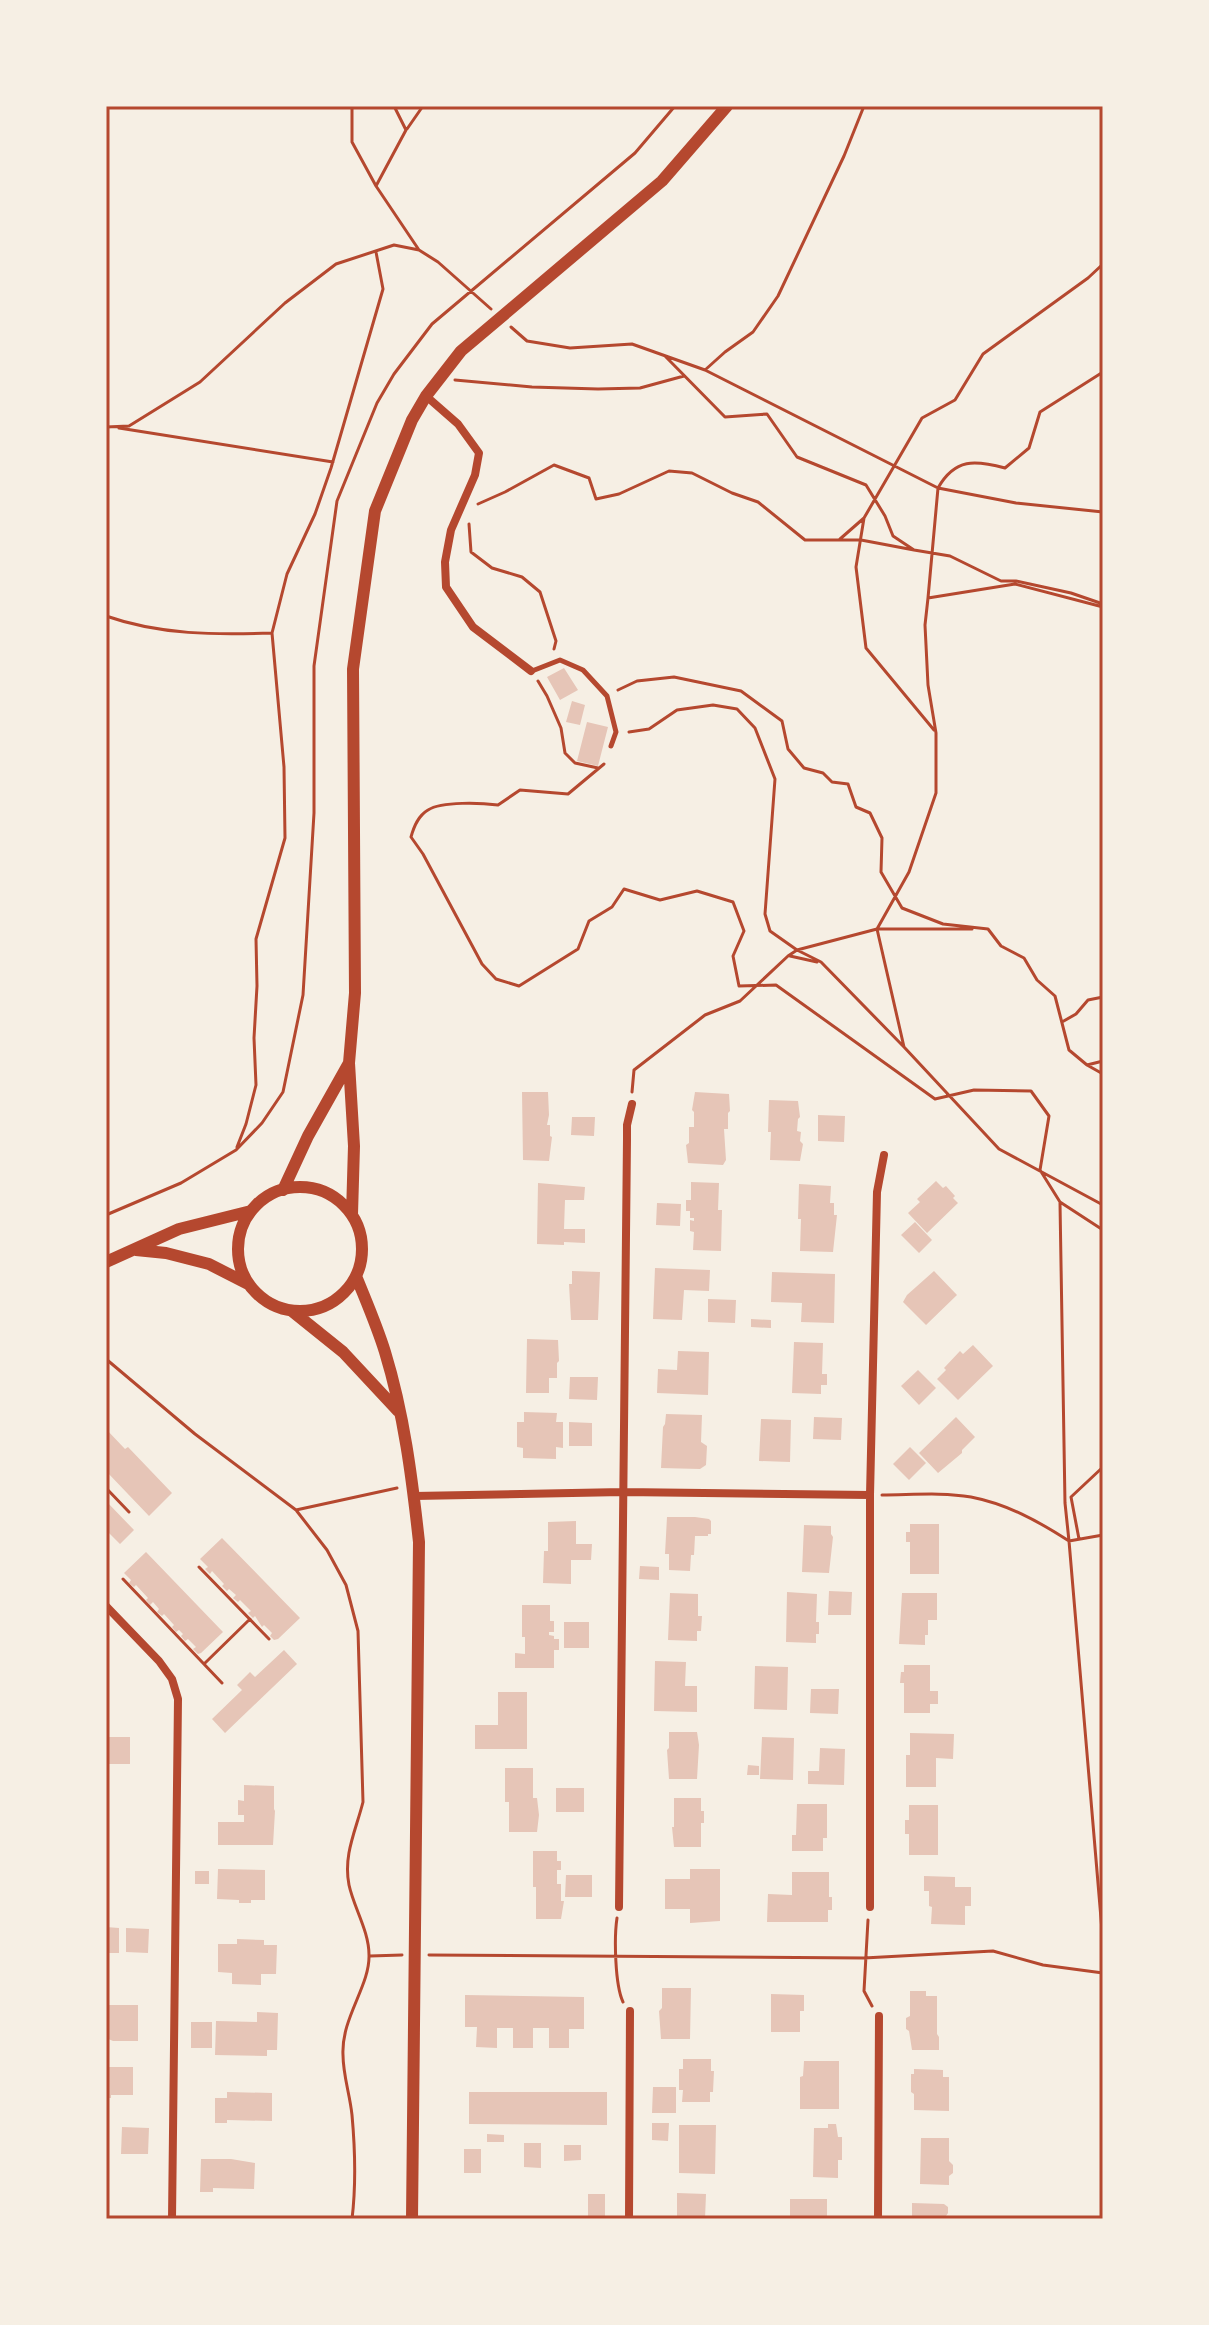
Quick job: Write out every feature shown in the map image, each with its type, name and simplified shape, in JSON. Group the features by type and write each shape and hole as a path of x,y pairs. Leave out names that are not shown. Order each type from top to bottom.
{"street":[{"path":"352,1214 354,1146 349,1063 355,993 353,669 375,511 412,420 426,396 461,351 662,181 727,106"},
{"path":"426,396 458,424 479,453 475,475 451,530 445,562 446,587 473,627 531,671"},
{"path":"283,1190 308,1136 349,1063"},
{"path":"619,1907 627,1125 632,1104"},
{"path":"870,1907 870,1495 877,1192 884,1155"},
{"path":"106,1262 179,1229 251,1211 271,1195 283,1190 295,1187 321,1191 343,1204 358,1225 362,1251 356,1276 341,1296 330,1304 292,1311"},
{"path":"249,1284 243,1273 238,1248 240,1235 251,1211"},
{"path":"133,1250 166,1253 209,1264 249,1284 268,1302 292,1311 343,1352 400,1414"},
{"path":"356,1276 385,1351 400,1414 414,1490 420,1578 412,2219"},
{"path":"414,1490 870,1495"},
{"path":"106,1606 159,1661 172,1679 178,1699 172,2219"},
{"path":"629,2219 630,2011"},
{"path":"878,2219 879,2016"}],"lane":[{"path":"531,671 560,660 583,670 607,696 616,732 611,746"}],"path":[{"path":"352,106 352,142 376,186 419,250"},
{"path":"394,106 406,130"},
{"path":"376,186 406,130 423,106"},
{"path":"106,1215 181,1183 236,1150 262,1123 283,1092 303,995 314,813 314,666 337,501 377,403 394,374 432,324 635,153 675,106"},
{"path":"705,370 753,332 778,296 864,106"},
{"path":"108,426 129,426 200,382 285,303 336,264 394,245 419,250 438,262 494,311"},
{"path":"236,1150 256,1085 256,939 285,838 284,767 272,633 287,574 315,514 333,462 383,289 376,251"},
{"path":"838,541 864,518 922,418 955,400 983,354 1103,264"},
{"path":"505,321 527,341 570,348 632,344 705,370 938,488 1016,503 1103,512"},
{"path":"665,355 725,417 767,414 797,457 866,485 893,536 914,550"},
{"path":"904,1047 877,929 909,872 936,793 936,733 928,685 925,625 938,488 946,474 958,467 981,461 1005,468 1029,448 1040,412 1103,372"},
{"path":"439,379 598,389 640,388 684,376"},
{"path":"108,426 333,462"},
{"path":"475,505 554,465 589,478 596,499 619,494 669,471 692,473 758,502 805,540 861,540 950,556 1001,581 1016,581 1071,593 1103,605"},
{"path":"472,516 469,527 471,552 492,568 522,577 540,592 556,641 550,664"},
{"path":"864,518 856,567 866,648 936,733"},
{"path":"928,598 1015,584 1103,605"},
{"path":"106,616 143,627 177,632 210,635 272,633"},
{"path":"531,671 547,696 561,728 565,753 575,763 598,768 604,764"},
{"path":"607,696 637,681 674,677 741,691 770,711 782,721 788,749 804,768 823,773 832,782 848,784 856,807 870,813 882,838 881,872 902,908 943,924 988,929 1001,946 1024,958 1037,980 1055,996 1069,1050 1103,1074"},
{"path":"616,732 649,729 677,710 713,705 737,709 755,728 775,779 765,914 770,931 821,962 999,1149 1103,1205"},
{"path":"611,746 604,764 568,794 520,790 498,805 476,802 429,809 415,822 411,837 482,964 496,979 519,986 578,949 589,921 612,907 624,889 660,900 697,891 733,902 744,931 733,956 739,986 776,985 935,1099 974,1090 1031,1091 1049,1116 1040,1170 1060,1202 1103,1230"},
{"path":"632,1104 634,1070 705,1015 740,1001 797,950 877,929 988,929"},
{"path":"788,956 821,962"},
{"path":"1062,1022 1076,1014 1088,1000 1103,997"},
{"path":"1087,1065 1103,1061"},
{"path":"1060,1202 1065,1503 1103,1942"},
{"path":"106,1359 195,1434 296,1510 327,1550 346,1585 358,1631 363,1802 350,1842 347,1866 349,1885 370,1956 345,2028 342,2054 352,2117 352,2219"},
{"path":"1065,1503 1103,1467"},
{"path":"106,1488 129,1512"},
{"path":"296,1510 414,1490"},
{"path":"870,1495 969,1497 1033,1518 1069,1541 1103,1535"},
{"path":"1071,1497 1079,1539"},
{"path":"199,1567 269,1639"},
{"path":"123,1579 222,1683"},
{"path":"204,1664 250,1619"},
{"path":"619,1907 615,1931 619,1992 630,2011"},
{"path":"870,1907 864,1991 879,2016"},
{"path":"370,1956 864,1958 993,1951 1043,1965 1103,1973"}],"building":[{"path":"564,668 578,690 560,700 547,677"},
{"path":"572,701 585,705 580,725 566,722"},
{"path":"587,722 608,727 598,766 577,761"},
{"path":"522,1092 548,1092 547,1125 550,1125 552,1137 549,1161 523,1160"},
{"path":"695,1092 729,1094 728,1129 724,1129 726,1160 723,1165 688,1163 686,1145 689,1143 689,1127 694,1127 692,1110"},
{"path":"769,1100 798,1101 800,1117 797,1131 801,1132 800,1141 803,1144 800,1161 770,1160"},
{"path":"818,1115 845,1116 844,1142 818,1141"},
{"path":"572,1117 595,1117 594,1136 571,1135"},
{"path":"936,1181 943,1188 946,1186 958,1203 927,1233 908,1213 920,1202 917,1199"},
{"path":"691,1182 719,1183 721,1251 693,1250 694,1232 690,1231 690,1220 694,1221 694,1218 690,1218 690,1211 686,1211 686,1200 691,1200"},
{"path":"538,1183 585,1187 584,1200 565,1200 564,1229 585,1229 585,1243 537,1244"},
{"path":"799,1184 831,1186 830,1203 834,1203 834,1215 837,1215 833,1252 800,1251"},
{"path":"657,1203 681,1204 680,1226 656,1225"},
{"path":"915,1222 932,1240 919,1253 901,1235"},
{"path":"655,1268 710,1270 709,1291 684,1290 682,1320 653,1319"},
{"path":"572,1271 600,1272 598,1320 571,1320 569,1284 572,1284"},
{"path":"934,1271 957,1295 926,1325 903,1302"},
{"path":"772,1272 835,1274 834,1323 801,1322 802,1303 771,1302"},
{"path":"708,1299 736,1300 735,1323 708,1322"},
{"path":"751,1319 771,1320 771,1328 751,1327"},
{"path":"527,1339 558,1340 557,1378 549,1378 549,1393 526,1393"},
{"path":"794,1342 823,1343 822,1374 827,1374 827,1385 821,1385 821,1394 792,1393"},
{"path":"973,1345 993,1366 958,1400 937,1379 960,1351 963,1354"},
{"path":"678,1351 709,1352 708,1395 657,1393 658,1369 677,1370"},
{"path":"918,1370 936,1388 919,1405 901,1386"},
{"path":"570,1377 598,1377 597,1400 569,1399"},
{"path":"524,1412 557,1413 556,1422 563,1422 563,1448 556,1447 556,1459 523,1458 523,1448 517,1447 517,1422 524,1422"},
{"path":"666,1414 702,1415 701,1442 707,1446 706,1465 700,1469 661,1468"},
{"path":"814,1417 842,1418 841,1440 813,1439"},
{"path":"956,1417 975,1437 962,1453 938,1473 919,1453"},
{"path":"761,1419 791,1420 790,1462 759,1461"},
{"path":"569,1422 592,1423 592,1446 569,1446"},
{"path":"106,1429 172,1493 149,1516 106,1471"},
{"path":"910,1447 926,1463 909,1480 893,1464"},
{"path":"106,1501 134,1530 120,1544 106,1530"},
{"path":"667,1517 695,1517 711,1521 711,1534 695,1536 690,1571 669,1570 669,1554 665,1554"},
{"path":"576,1521 576,1544 592,1544 591,1560 571,1560 571,1584 543,1583 548,1522"},
{"path":"910,1524 939,1524 939,1574 910,1574 910,1542 906,1542 906,1532 910,1532"},
{"path":"804,1525 831,1526 833,1537 829,1573 802,1572"},
{"path":"222,1538 300,1618 278,1639 274,1640 270,1636 272,1633 248,1613 251,1611 240,1600 238,1602 233,1598 236,1595 222,1586 224,1584 212,1571 210,1574 205,1569 208,1567 200,1559"},
{"path":"146,1552 223,1632 201,1653 193,1649 196,1647 188,1639 185,1641 179,1630 176,1632 164,1614 162,1616 157,1612 159,1609 153,1602 150,1605 136,1585 134,1587 129,1583 131,1580 124,1573"},
{"path":"640,1566 659,1567 659,1580 639,1579"},
{"path":"829,1591 852,1592 851,1615 828,1615"},
{"path":"787,1592 817,1594 819,1634 816,1634 816,1643 786,1642"},
{"path":"670,1593 698,1594 698,1616 702,1616 697,1641 668,1640"},
{"path":"902,1593 937,1593 937,1620 928,1620 925,1645 899,1644"},
{"path":"522,1605 550,1605 554,1632 549,1632 549,1635 559,1639 559,1650 554,1650 554,1668 515,1668 515,1653 525,1654"},
{"path":"564,1622 589,1622 589,1648 564,1648"},
{"path":"284,1650 297,1664 225,1733 212,1719 242,1690 237,1685 250,1672 255,1677"},
{"path":"655,1661 686,1662 685,1686 697,1686 697,1712 654,1711"},
{"path":"904,1665 930,1665 930,1691 938,1691 938,1704 930,1704 930,1713 904,1713 904,1683 900,1683"},
{"path":"755,1666 788,1667 787,1710 754,1709"},
{"path":"811,1689 839,1689 838,1714 810,1713"},
{"path":"498,1692 527,1692 527,1749 475,1749 475,1725 498,1725"},
{"path":"669,1732 697,1732 697,1779 669,1779"},
{"path":"910,1733 954,1734 953,1759 936,1758 936,1787 906,1787"},
{"path":"106,1737 130,1737 130,1764 106,1764"},
{"path":"762,1737 794,1738 793,1780 760,1779"},
{"path":"820,1748 845,1749 844,1785 808,1784 808,1771 819,1771"},
{"path":"748,1765 759,1766 759,1775 747,1775"},
{"path":"505,1768 533,1768 533,1798 537,1798 539,1815 537,1832 509,1832"},
{"path":"244,1785 274,1786 273,1845 218,1845 218,1822 244,1822 244,1815 238,1815 238,1800 244,1801"},
{"path":"556,1788 584,1788 584,1812 556,1812"},
{"path":"674,1798 701,1798 704,1823 701,1823 701,1847 674,1847"},
{"path":"797,1804 827,1804 827,1838 823,1838 823,1851 792,1851"},
{"path":"909,1805 938,1805 938,1855 909,1855 905,1820 909,1820"},
{"path":"533,1851 557,1851 561,1870 557,1870 557,1884 561,1884 561,1901 564,1901 561,1919 536,1919"},
{"path":"218,1869 265,1870 265,1900 239,1903 239,1900 217,1899"},
{"path":"690,1869 720,1869 720,1921 690,1923 690,1909 665,1909 665,1879 690,1879"},
{"path":"195,1871 209,1871 209,1884 195,1884"},
{"path":"792,1872 829,1872 832,1910 828,1910 828,1922 767,1922 768,1894 792,1895"},
{"path":"566,1875 592,1875 592,1897 565,1897"},
{"path":"924,1876 955,1877 955,1887 971,1887 971,1906 965,1906 965,1925 931,1924 932,1907 929,1906 929,1891 924,1891"},
{"path":"106,1927 119,1928 119,1953 106,1953"},
{"path":"126,1928 149,1929 148,1953 126,1952"},
{"path":"237,1939 264,1940 264,1945 277,1945 276,1974 261,1974 261,1985 232,1984 232,1973 218,1972 218,1944 237,1944"},
{"path":"662,1988 691,1988 690,2039 661,2039 659,2011 662,2008"},
{"path":"910,1991 926,1991 926,1996 937,1996 939,2050 912,2050 906,2029 906,2018 910,2016"},
{"path":"771,1994 804,1995 800,2032 771,2032"},
{"path":"465,1995 584,1997 584,2029 569,2029 569,2048 549,2048 549,2028 533,2028 533,2048 513,2048 513,2028 497,2028 497,2048 476,2047 477,2027 465,2027"},
{"path":"106,2005 138,2005 138,2041 106,2038"},
{"path":"257,2012 278,2013 277,2050 267,2050 267,2056 215,2055 216,2021 257,2022"},
{"path":"191,2022 212,2022 212,2048 191,2048"},
{"path":"683,2059 711,2059 711,2071 714,2071 710,2102 682,2102 679,2069 683,2069"},
{"path":"804,2061 839,2061 839,2109 800,2109 800,2077 803,2076"},
{"path":"106,2067 133,2067 133,2095 111,2095 111,2098 106,2098"},
{"path":"914,2069 943,2070 943,2077 949,2077 949,2111 914,2110 911,2074 914,2074"},
{"path":"653,2087 676,2087 676,2113 652,2113"},
{"path":"227,2092 272,2093 272,2121 227,2120 227,2123 215,2123 215,2098 227,2098"},
{"path":"469,2092 607,2092 607,2125 469,2124"},
{"path":"652,2123 669,2123 668,2141 652,2140"},
{"path":"828,2124 836,2124 838,2137 842,2137 838,2178 813,2177 814,2128 828,2128"},
{"path":"679,2125 716,2125 715,2174 679,2173"},
{"path":"122,2127 149,2128 148,2154 121,2154"},
{"path":"487,2134 504,2135 504,2142 487,2142"},
{"path":"921,2138 949,2138 949,2161 953,2165 953,2173 949,2176 949,2185 920,2184"},
{"path":"524,2143 541,2143 541,2168 524,2167"},
{"path":"564,2145 581,2145 581,2160 564,2161"},
{"path":"464,2149 481,2149 481,2173 464,2173"},
{"path":"201,2159 255,2163 254,2189 213,2188 213,2192 200,2192"},
{"path":"677,2193 706,2194 705,2219 677,2219"},
{"path":"588,2194 605,2194 605,2219 588,2219"},
{"path":"790,2199 827,2199 827,2219 790,2219"},
{"path":"912,2203 944,2204 948,2207 948,2213 944,2219 912,2219"}]}
